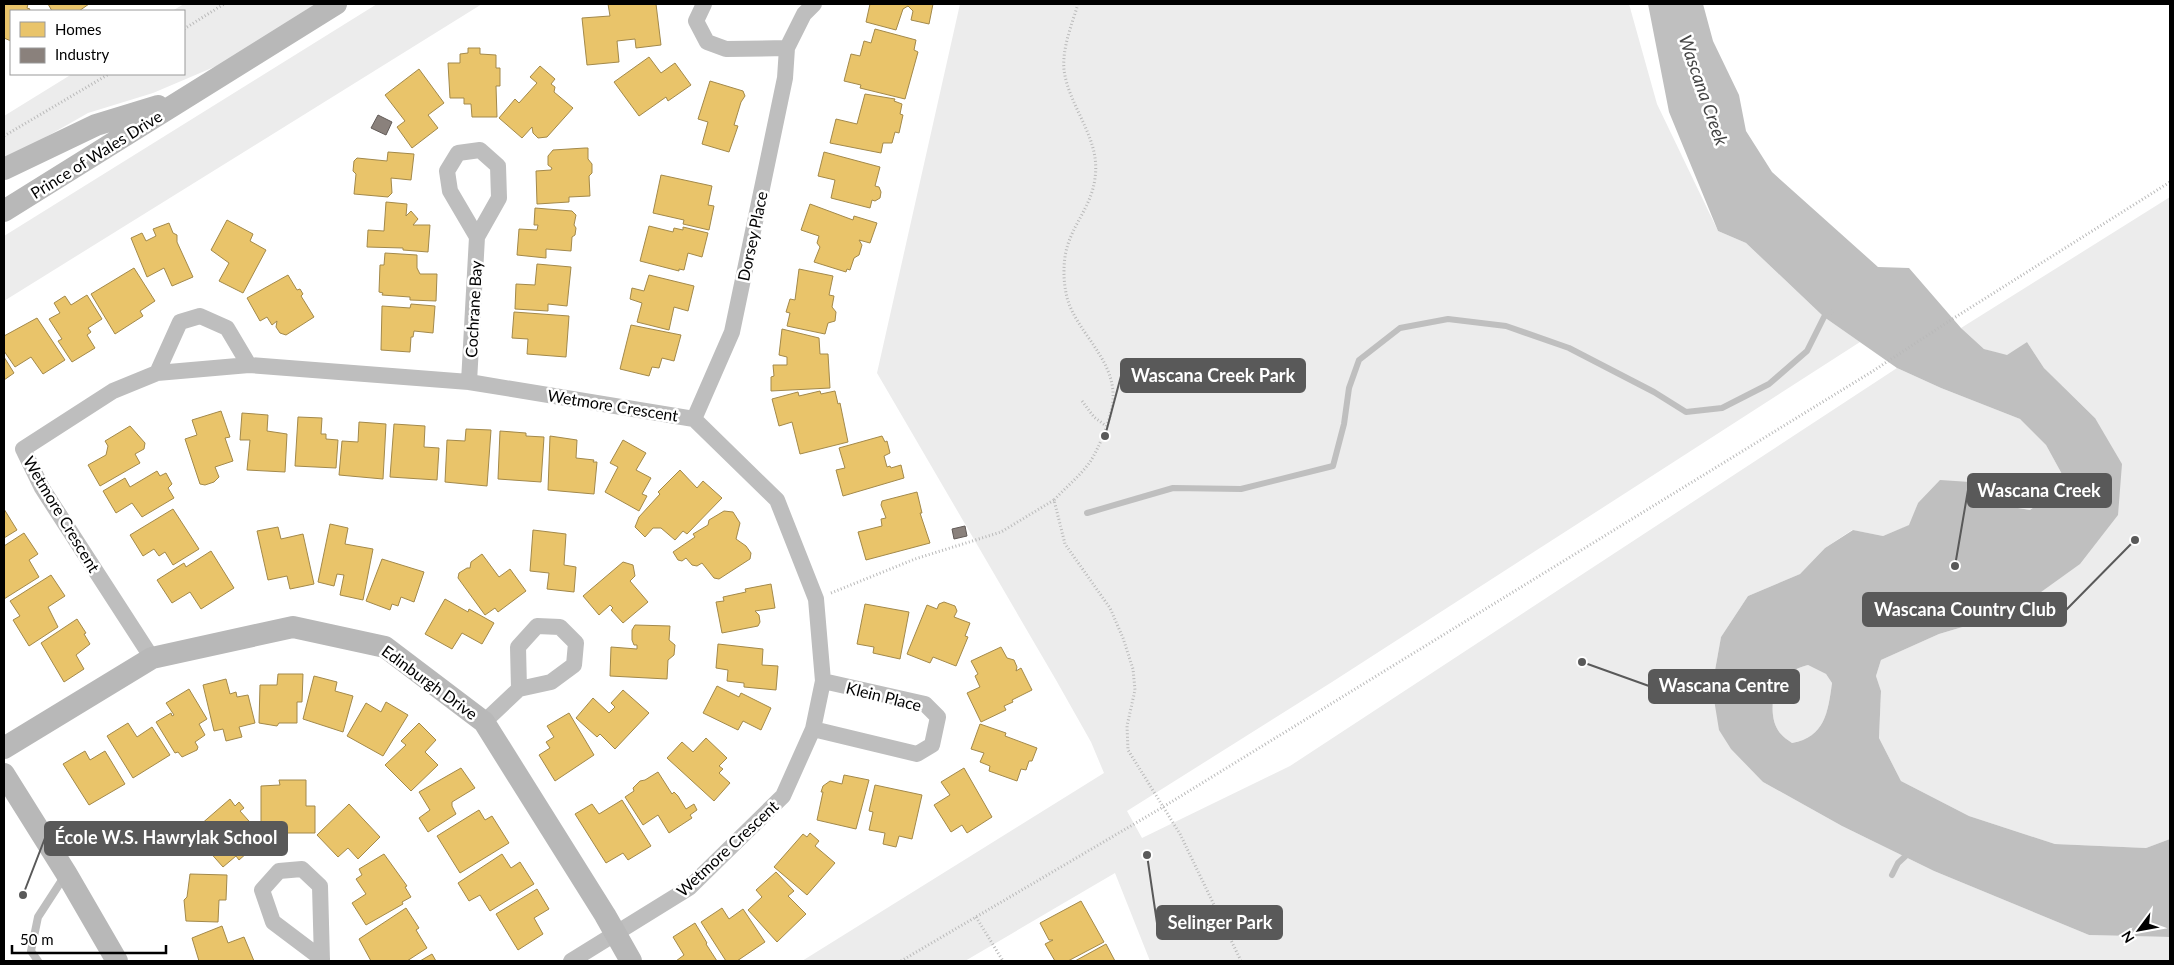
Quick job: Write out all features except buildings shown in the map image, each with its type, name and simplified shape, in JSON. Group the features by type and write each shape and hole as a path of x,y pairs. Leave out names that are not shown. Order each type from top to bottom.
{"street":[{"name":"Prince of Wales Drive","path":"4,211 336,4"},
{"path":"704,4 696,22 707,42 726,49 787,48"},
{"name":"Dorsey Place","path":"694,419 732,332 785,78 787,48 804,14 814,4"},
{"name":"Prince of Wales Drive","path":"4,169 96,125 188,97"},
{"name":"Cochrane Bay","path":"469,382 477,236 499,198 498,166 480,150 458,153 447,171 450,191 477,236"},
{"path":"157,373 180,322 200,316 227,328 249,365"},
{"name":"Wetmore Crescent","path":"152,658 42,488 23,449 113,391 157,373 249,365 469,382 694,419 776,500 816,599 823,681 813,729 783,796 689,888 616,935 571,961"},
{"name":"Edinburgh Drive","path":"4,748 152,658 294,627 385,647 484,722 631,961"},
{"name":"Klein Place","path":"813,729 917,754 932,745 938,717 925,704 823,681"},
{"path":"484,722 519,689"},
{"path":"4,774 66,873 117,961"},
{"path":"302,868 320,886 322,960 273,922 262,890 279,871 302,868"}],"lane":[{"path":"38,961 31,951 38,917 66,873"}],"path":[{"path":"185,27 224,4"},
{"path":"816,599 915,559 1001,532 1054,500 1089,463 1102,442 1113,399 1110,375 1099,354 1074,316 1066,294 1064,265 1068,244 1089,202 1096,177 1094,152 1088,133 1069,92 1064,68 1068,34 1078,4"},
{"path":"4,136 107,75"},
{"path":"901,961 1163,806 1873,371 2170,182"},
{"path":"1082,402 1094,417 1106,426"},
{"path":"1054,500 1065,544 1110,608 1134,669 1135,690 1126,726 1128,750 1180,834 1241,961"},
{"path":"976,917 1003,961"}],"shaded area":[{"path":"184,4 322,4 233,59 153,93 88,113 4,161 4,116 70,75 185,75 185,10 174,10"},
{"path":"377,4 482,4 4,301 4,236"},
{"path":"960,4 1629,4 1657,104 1718,231 1746,243 1824,317 1860,342 1332,682 1127,811 1142,838 1290,766 1897,368 1941,388 2020,419 2046,445 2063,476 2052,493 2030,510 2006,506 1985,483 1918,503 1910,525 1883,536 1852,530 1825,548 1800,574 1748,596 1721,637 1712,687 1763,782 1842,826 1934,871 2089,935 2170,937 2170,961 1150,961 1115,873 965,961 802,961 1104,773 1091,742 1056,680 877,373"},
{"path":"2170,197 2170,839 2146,848 2055,844 1969,816 1901,781 1879,738 1881,691 1876,676 1881,660 1939,634 2013,612 2095,418 2044,368 2027,342 2007,356 1984,349 1961,328"},
{"path":"1808,665 1826,674 1832,683 1829,704 1823,722 1818,729 1803,740 1792,743 1776,728 1773,714 1773,699 1781,680 1801,667"}],"water":[{"path":"1648,4 1703,4 1713,41 1739,95 1746,131 1772,172 1878,267 1909,268 1961,328 1984,349 2007,355 2027,342 2044,368 2095,418 2122,464 2118,515 2080,564 2013,612 1939,634 1881,660 1876,676 1881,691 1879,738 1901,781 1969,816 2055,844 2146,848 2170,839 2170,937 2089,935 1934,871 1842,826 1763,782 1731,749 1719,730 1712,687 1721,637 1748,596 1800,574 1825,548 1853,530 1883,536 1909,525 1918,503 1940,480 1985,483 2006,506 2030,510 2052,493 2063,476 2046,445 2020,419 1941,388 1897,368 1824,317 1746,243 1718,231 1669,112","holes":["1808,665 1826,674 1832,683 1829,704 1823,722 1812,735 1792,743 1780,733 1774,721 1773,699 1778,685 1784,677"]}],"waterway":[{"path":"1087,513 1173,488 1241,489 1333,466 1344,424 1349,388 1359,360 1400,328 1448,319 1506,326 1569,348 1654,392 1686,412 1722,408 1769,384 1807,351 1824,317 1830,312"},
{"path":"1892,875 1898,863 1911,851"}],"place":[{"name":"Wascana Creek Park","path":"1105,436"},
{"name":"Wascana Country Club","path":"2135,540"},
{"name":"Wascana Creek","path":"1955,566"},
{"name":"Wascana Centre","path":"1582,662"},
{"name":"Selinger Park","path":"1147,855"},
{"name":"École W.S. Hawrylak School","path":"23,895"}]}
